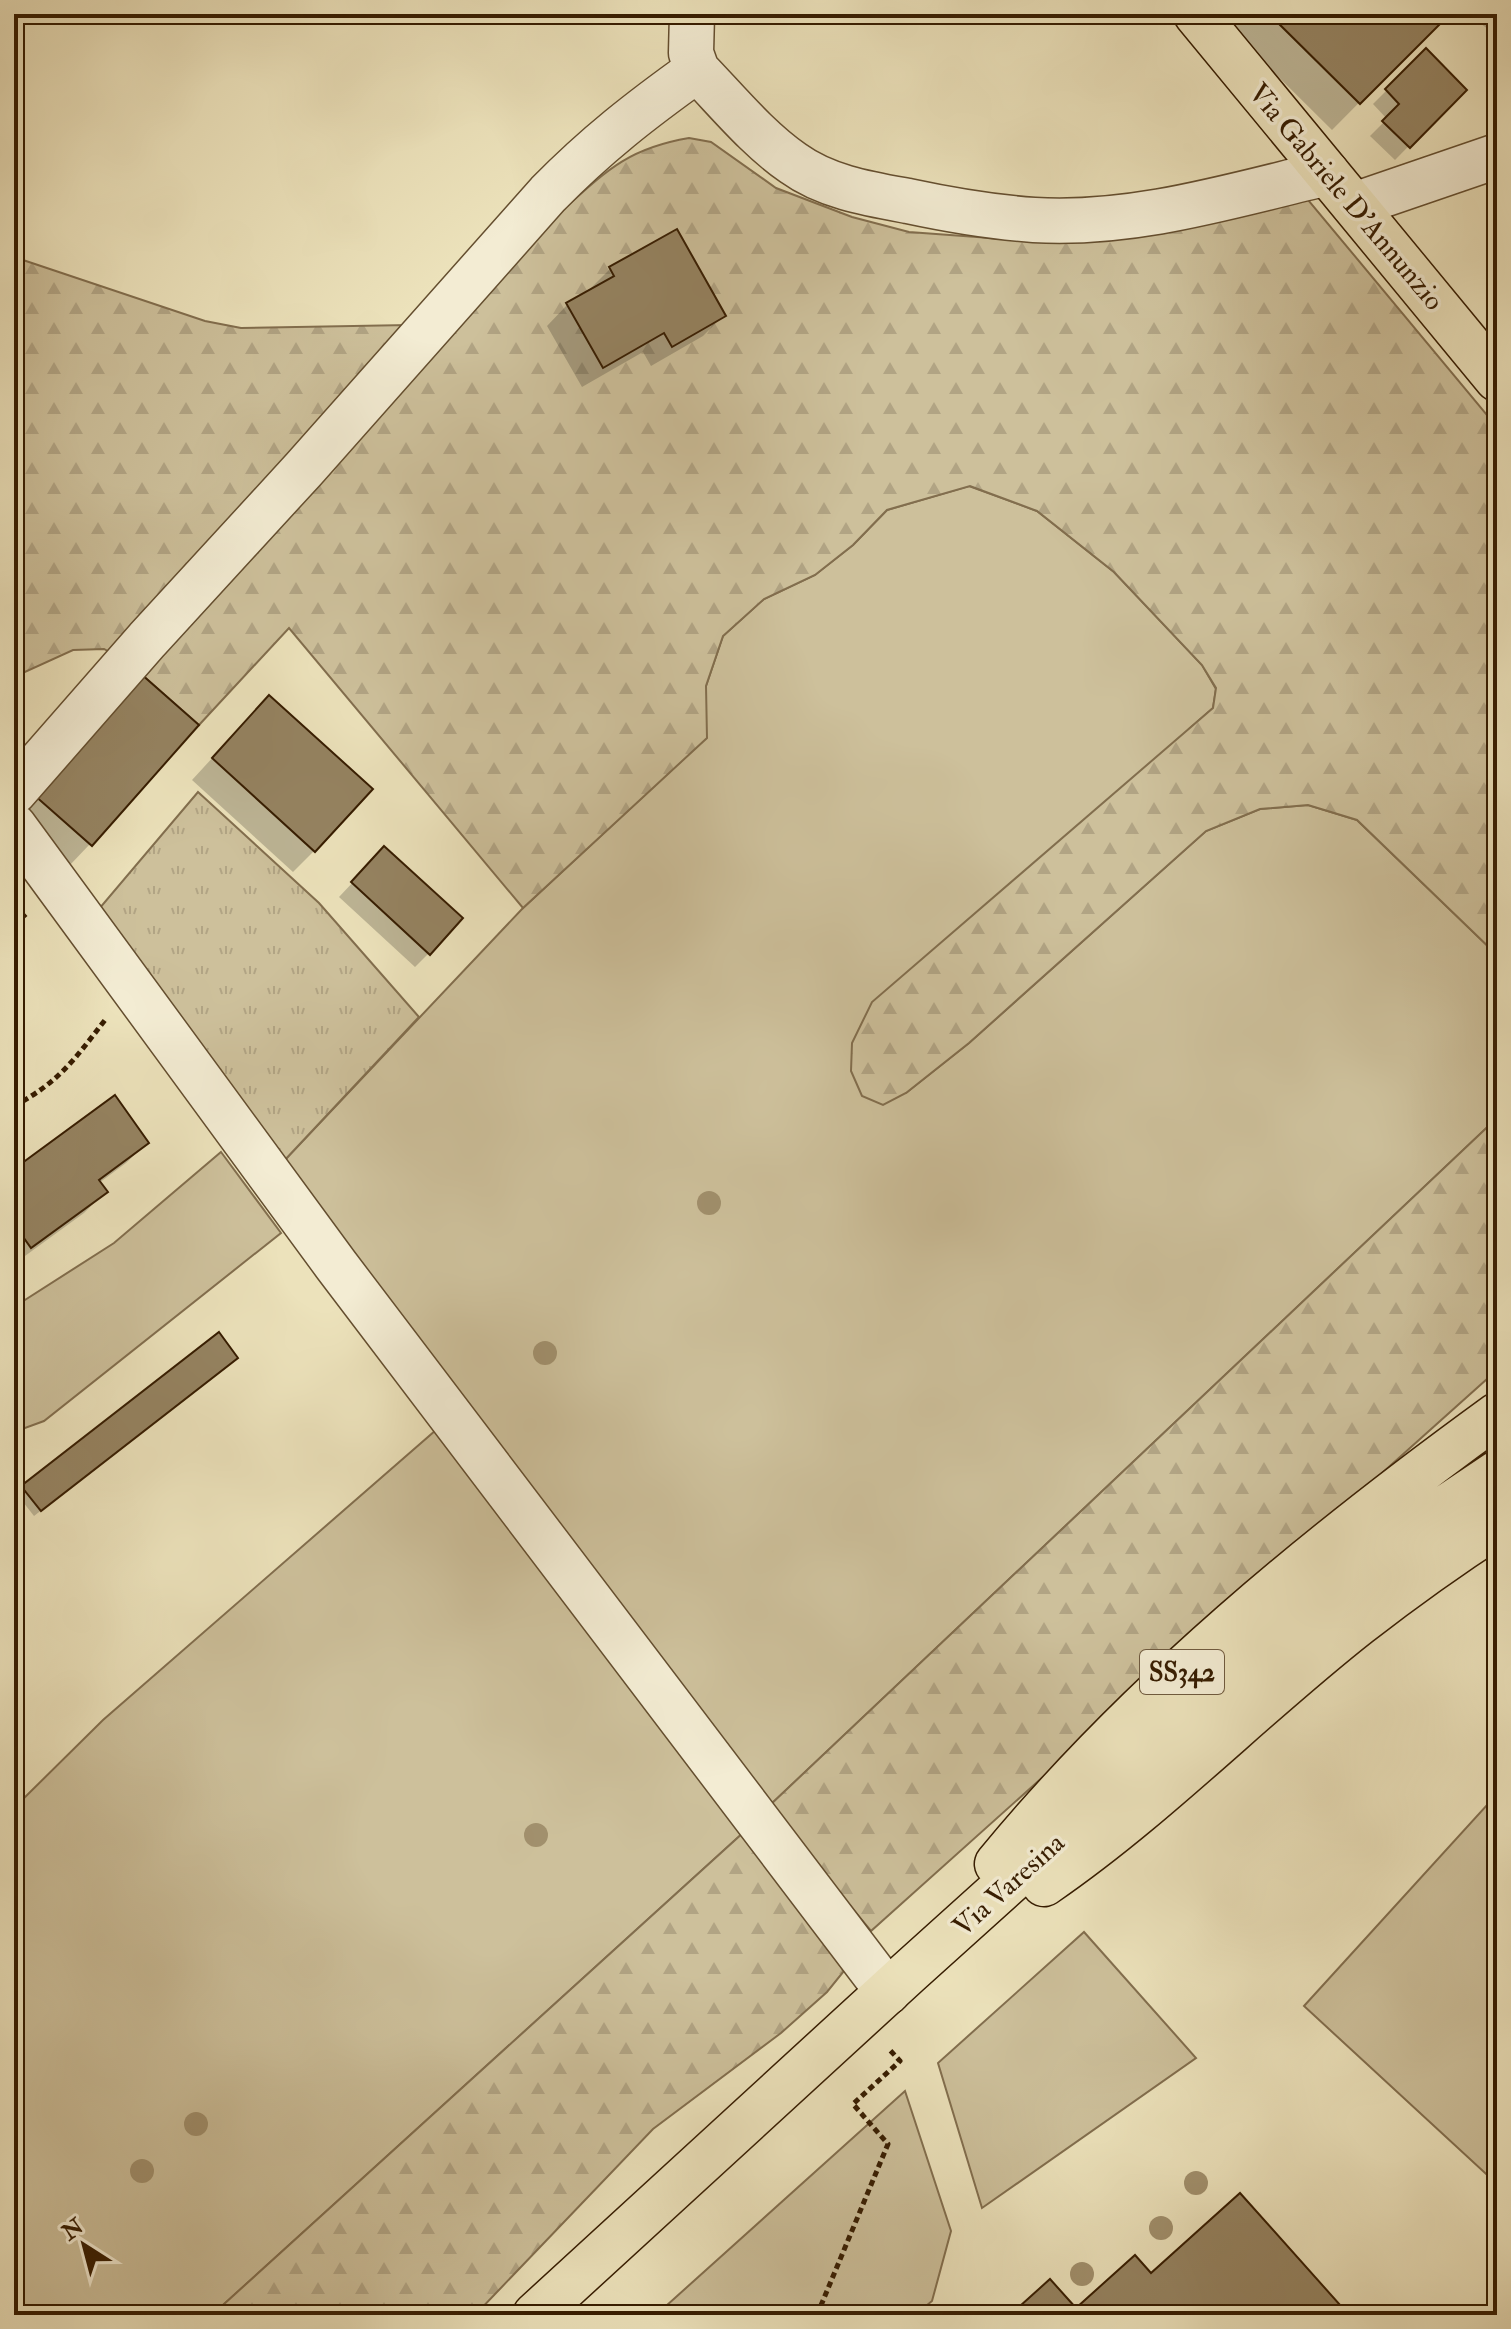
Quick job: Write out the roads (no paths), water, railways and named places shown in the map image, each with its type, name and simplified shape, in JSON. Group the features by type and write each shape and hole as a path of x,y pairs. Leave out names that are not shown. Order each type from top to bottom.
{"main road":[{"name":"Via Gabriele D'Annunzio","path":"1196,14 1497,379"},
{"name":"SS342","path":"886,1994 1041,1810 1137,1714 1245,1613 1354,1521 1497,1415"},
{"name":"Via Varesina","path":"535,2315 1331,1592 1424,1522 1497,1473"},
{"name":"SS342","path":"886,1994 1115,1832 1356,1625 1443,1559 1497,1525"}],"street":[{"path":"692,14 691,53 697,70 760,136 793,164 820,179 862,192 976,215 1037,220 1107,218 1340,189 1497,156"},
{"path":"14,792 548,194 587,154 628,119 697,70"},
{"path":"14,826 336,1265 886,1994"}]}
